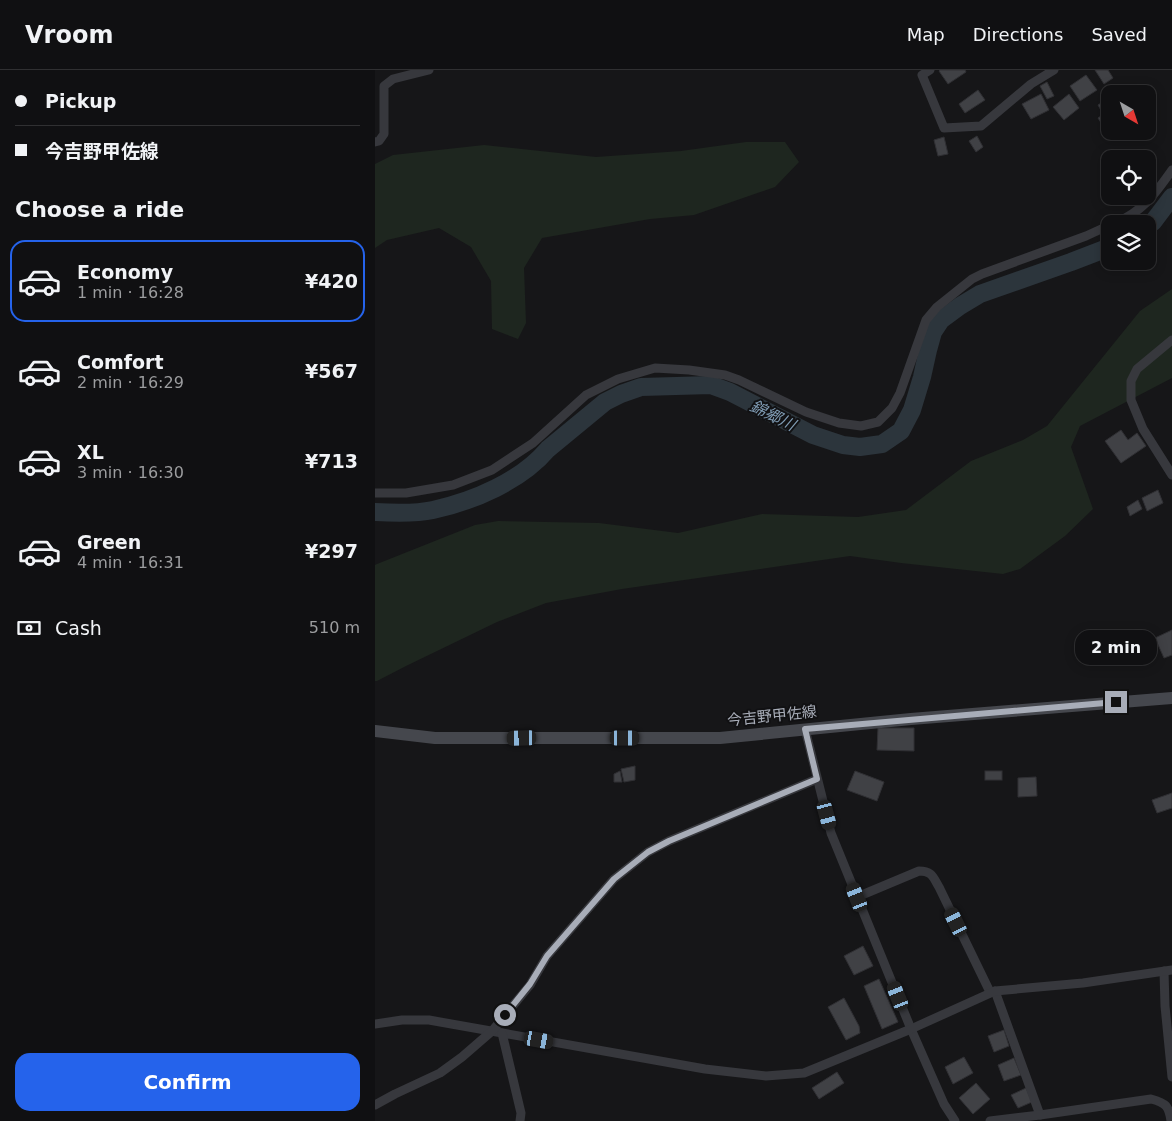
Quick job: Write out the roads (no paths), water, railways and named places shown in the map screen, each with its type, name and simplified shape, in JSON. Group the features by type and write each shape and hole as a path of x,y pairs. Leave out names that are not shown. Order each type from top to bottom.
{"main road":[{"name":"今吉野甲佐線","path":"375,731 435,738 720,738 921,718 1172,698"}],"street":[{"path":"375,142 379,141 383,134 385,86 393,80 429,70"},
{"path":"929,70 922,75 944,128 981,126 1031,84 1054,70"},
{"path":"1130,215 1154,196 1172,170"},
{"path":"375,493 406,493 453,485 492,470 533,443 587,395 618,379 655,368 725,375 806,412 839,423 861,426 878,422 892,408 900,393 926,320 937,307 972,279 982,274 1101,230"},
{"path":"1172,340 1137,369 1131,381 1131,400 1143,429 1172,475"},
{"path":"805,729 831,833 911,1029 944,1104 955,1121"},
{"path":"375,1105 440,1073 462,1057 492,1030 530,984 547,956 614,879 648,852 669,841 817,779"},
{"path":"857,897 919,871 926,871 932,875 993,992 1040,1115"},
{"path":"375,1024 402,1020 429,1020 705,1069 766,1076 804,1073 911,1029 993,992 1083,983 1168,971 1165,1006 1172,1077"},
{"path":"502,1033 521,1114 520,1121"},
{"path":"990,1121 1151,1099 1170,1103 1171,1121"}],"waterway":[{"name":"錦郷川","path":"1156,218 1172,197"},
{"name":"錦郷川","path":"375,512 411,513 433,510 464,501 496,488 524,471 605,402 641,387 711,385 730,392 813,435 843,445 860,447 882,444 901,431 912,410 933,332 941,320 980,294 1101,250"}]}
